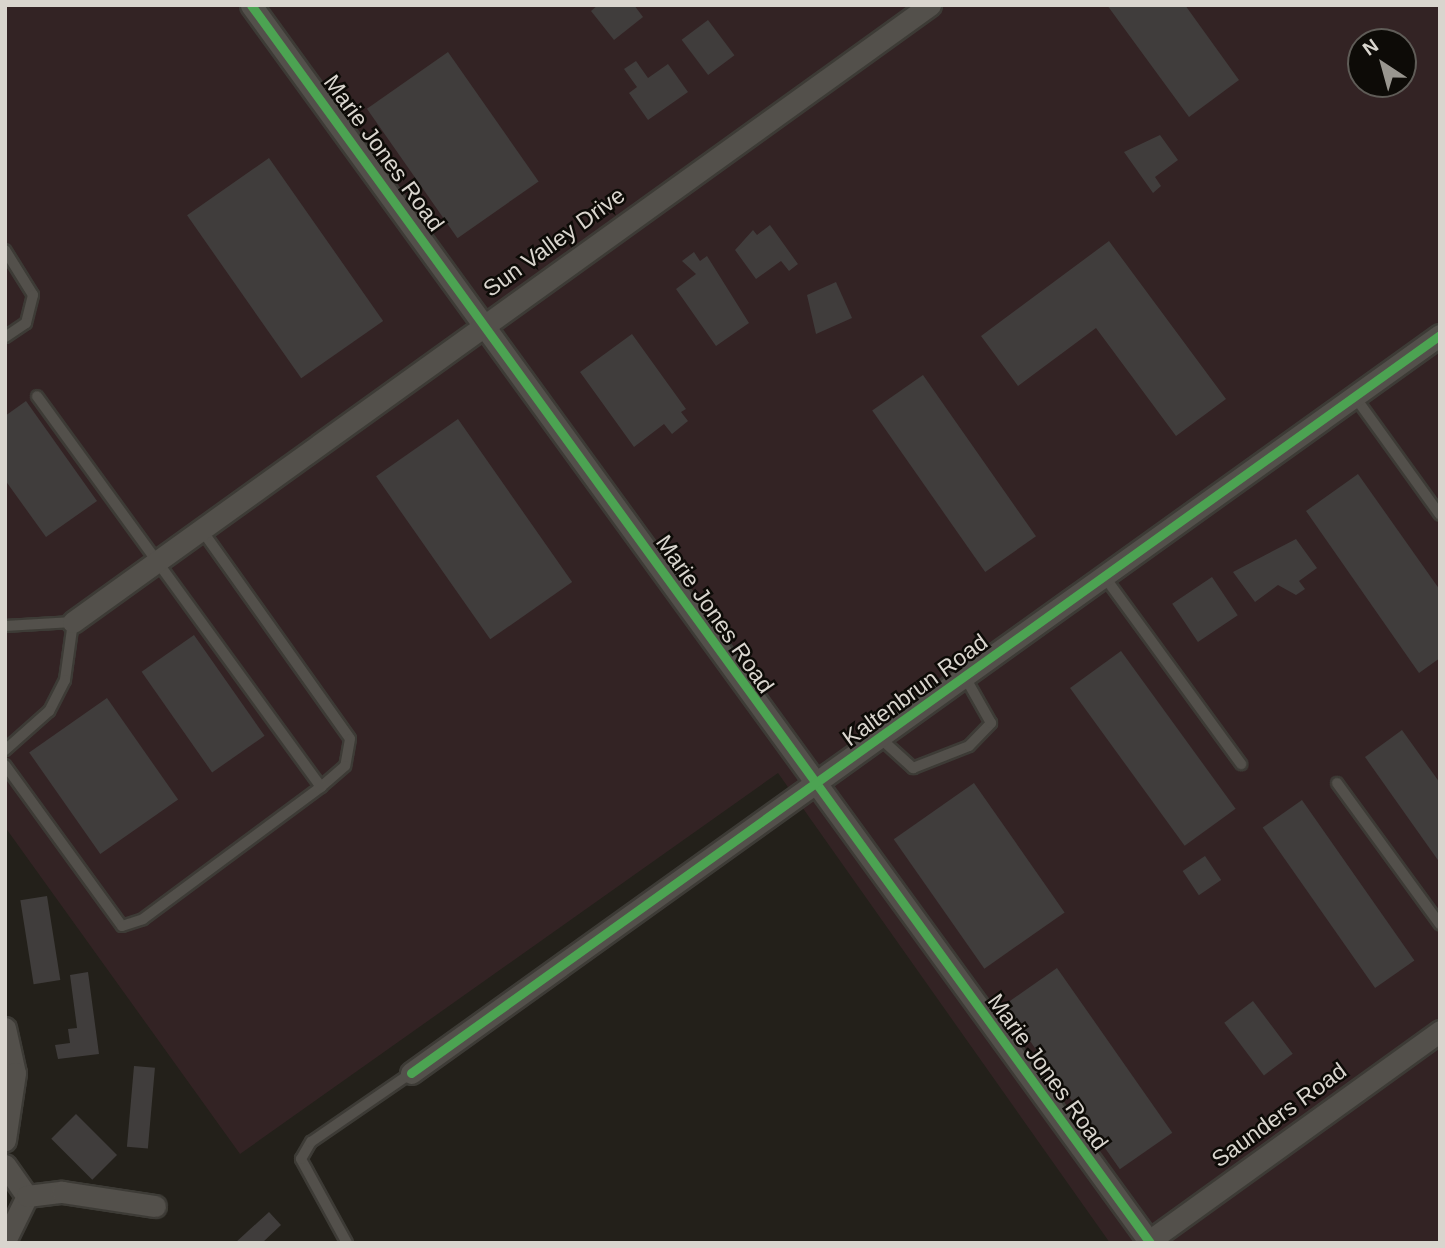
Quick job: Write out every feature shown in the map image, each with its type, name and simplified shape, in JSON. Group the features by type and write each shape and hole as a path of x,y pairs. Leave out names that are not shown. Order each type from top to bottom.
{"street":[{"name":"Marie Jones Road","path":"251,5 486,323 814,786 1150,1242"},
{"name":"Sun Valley Drive","path":"73,622 930,5"},
{"name":"Kaltenbrun Road","path":"411,1073 1440,335"},
{"path":"5,1028 15,1073 5,1140"},
{"name":"Saunders Road","path":"1150,1242 1440,1031"},
{"path":"5,1165 27,1196"},
{"path":"27,1196 62,1192 155,1206"},
{"path":"5,1241 27,1196"}],"lane":[{"path":"5,250 33,295 26,323 5,337"},
{"path":"37,396 321,787"},
{"path":"1355,397 1440,515"},
{"path":"5,765 122,926 143,919 321,787 345,766 350,738 201,529"},
{"path":"1104,576 1241,764"},
{"path":"5,626 73,622 65,680 49,711 5,750"},
{"path":"880,738 913,768 969,746 991,723 965,677"},
{"path":"1336,783 1440,924"},
{"path":"347,1243 301,1159 311,1142 411,1073"}],"shaded area":[{"path":"5,5 1440,5 1440,1243 1110,1243 778,773 240,1154 5,827"}],"building":[{"path":"598,5 634,5 643,17 614,40 591,11"},
{"path":"1107,5 1185,5 1239,80 1189,117"},
{"path":"708,20 734,55 708,75 682,40"},
{"path":"448,52 539,181 458,238 367,109"},
{"path":"636,61 648,78 668,64 688,92 648,120 629,93 637,87 624,69"},
{"path":"1160,135 1178,160 1155,177 1161,186 1153,193 1124,152"},
{"path":"269,158 383,321 301,378 187,215"},
{"path":"770,225 798,264 789,271 781,261 756,279 735,250 753,230 757,235"},
{"path":"1109,241 1226,399 1176,436 1096,328 1018,386 981,336"},
{"path":"694,252 700,261 707,256 749,323 716,346 676,289 696,274 682,261"},
{"path":"836,282 852,318 816,334 807,295"},
{"path":"632,334 686,409 681,412 688,421 672,434 664,424 634,447 580,372"},
{"path":"923,375 1036,536 985,572 872,411"},
{"path":"26,401 97,501 46,537 5,480 5,416"},
{"path":"458,419 572,582 490,639 376,476"},
{"path":"1358,474 1440,590 1440,658 1419,673 1306,511"},
{"path":"1296,539 1317,568 1299,581 1305,589 1296,595 1278,585 1255,602 1233,572"},
{"path":"1212,577 1238,615 1198,642 1172,604"},
{"path":"194,635 265,736 212,772 142,672"},
{"path":"1121,651 1236,809 1185,846 1070,688"},
{"path":"107,698 178,800 100,854 29,752"},
{"path":"1402,730 1440,783 1440,863 1365,757"},
{"path":"974,783 1065,912 984,969 894,839"},
{"path":"1302,800 1414,961 1375,988 1263,828"},
{"path":"1205,856 1221,880 1199,895 1183,871"},
{"path":"47,896 60,980 34,984 20,900"},
{"path":"1057,968 1172,1133 1120,1169 1005,1005"},
{"path":"88,972 99,1054 58,1059 55,1045 70,1043 68,1029 77,1028 70,975"},
{"path":"1253,1001 1293,1054 1264,1075 1224,1023"},
{"path":"134,1066 155,1068 148,1149 127,1147"},
{"path":"76,1114 117,1155 92,1180 51,1139"},
{"path":"269,1212 281,1225 262,1243 235,1243"}],"cycle path":[{"path":"251,5 1150,1243"},
{"path":"411,1073 1440,335"}]}
